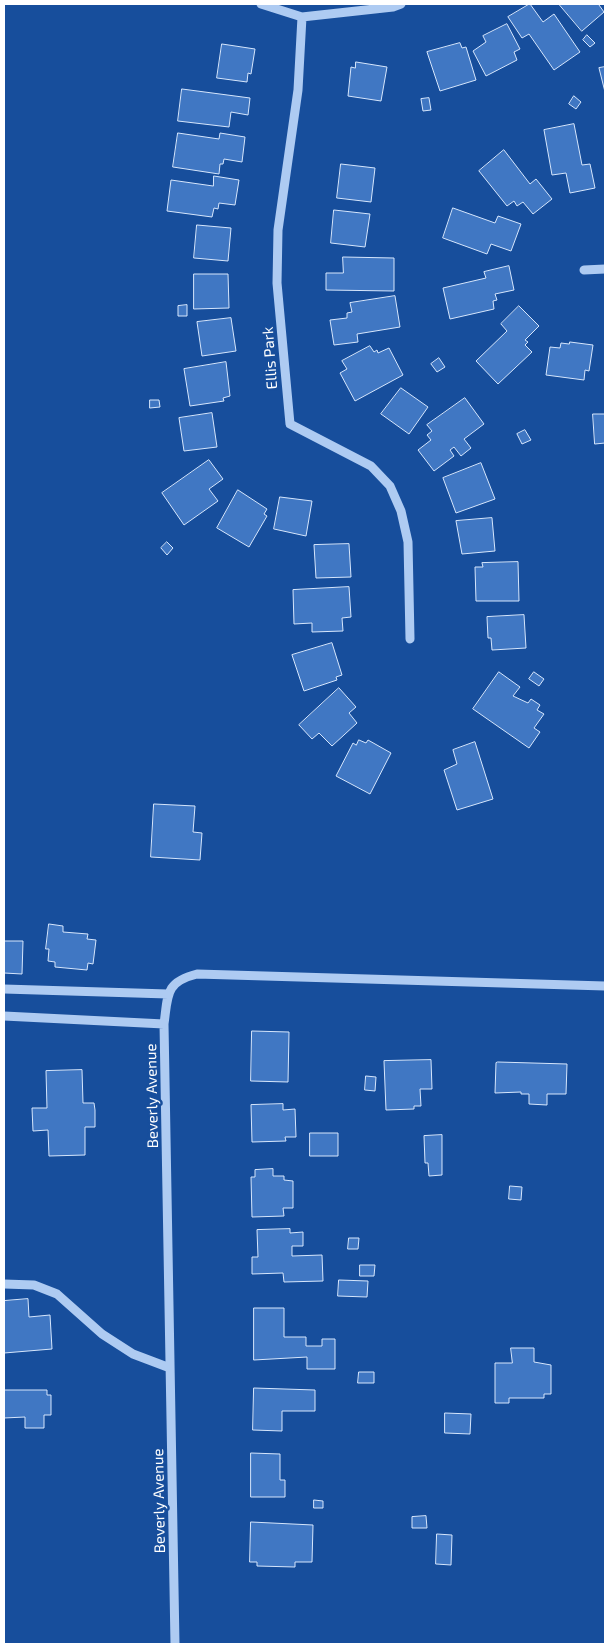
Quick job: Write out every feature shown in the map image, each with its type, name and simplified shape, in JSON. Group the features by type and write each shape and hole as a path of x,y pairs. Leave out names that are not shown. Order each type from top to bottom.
{"street":[{"path":"261,4 302,17 393,7 401,4"},
{"name":"Ellis Park","path":"302,17 298,90 278,230 277,284 290,424 371,466 390,486 401,511 408,542 410,639"},
{"path":"584,270 605,269"},
{"path":"4,989 168,994 172,984 197,974 605,986"},
{"name":"Beverly Avenue","path":"168,994 164,1024 175,1644"},
{"path":"4,1016 164,1024"},
{"path":"4,1284 34,1285 57,1294 102,1334 133,1354 170,1368"}],"building":[{"path":"530,4 543,22 554,14 580,52 554,70 529,34 522,38 508,17"},
{"path":"559,4 600,4 604,12 582,31"},
{"path":"507,24 520,49 514,52 517,60 486,76 473,51 486,42 483,36"},
{"path":"587,35 595,43 590,47 583,40"},
{"path":"460,43 462,48 466,47 476,80 440,91 427,52"},
{"path":"222,44 255,49 251,74 248,73 247,82 217,78"},
{"path":"356,62 387,67 381,101 348,96 351,67 355,68"},
{"path":"605,67 605,92 599,68"},
{"path":"182,89 250,98 248,115 231,112 229,127 178,121"},
{"path":"574,96 581,102 576,109 569,104"},
{"path":"429,98 431,110 423,111 421,99"},
{"path":"574,124 582,165 590,164 595,188 570,193 566,173 552,175 544,130"},
{"path":"178,133 219,139 220,133 245,137 242,162 224,159 223,164 220,164 219,174 173,167"},
{"path":"504,150 530,184 536,179 552,199 533,214 523,202 517,206 514,201 507,206 479,171"},
{"path":"341,164 375,168 371,202 337,198"},
{"path":"214,176 239,180 235,205 219,203 218,209 214,208 212,217 167,211 171,180 213,186"},
{"path":"453,208 495,223 498,216 521,224 511,251 491,244 487,254 443,238"},
{"path":"334,210 370,214 365,247 331,243"},
{"path":"197,225 231,228 228,261 194,258"},
{"path":"343,257 394,258 394,291 326,290 326,273 343,273"},
{"path":"509,266 514,290 495,294 497,300 493,301 494,309 450,319 443,288 486,278 484,272"},
{"path":"194,274 228,274 229,308 194,309"},
{"path":"395,296 400,327 357,334 358,342 334,345 330,320 347,318 347,313 352,312 350,303"},
{"path":"187,305 187,316 178,316 178,306"},
{"path":"519,306 539,326 525,340 528,342 525,345 532,352 498,384 476,361 507,331 501,324"},
{"path":"231,318 236,351 202,356 197,322"},
{"path":"570,342 593,345 589,371 585,370 584,380 546,375 550,347 560,348 561,343 569,344"},
{"path":"370,346 374,352 377,350 378,353 389,348 403,375 355,401 340,373 347,369 342,361"},
{"path":"439,358 445,367 437,372 431,364"},
{"path":"226,362 230,396 223,398 224,401 190,406 184,369"},
{"path":"401,388 428,407 409,434 381,414"},
{"path":"465,398 484,424 464,439 471,448 461,456 454,447 450,450 454,456 434,471 418,450 431,440 427,435 432,431 427,425"},
{"path":"150,400 159,400 160,407 150,408"},
{"path":"212,413 217,447 184,451 179,418"},
{"path":"593,414 605,414 605,443 595,444"},
{"path":"525,430 531,440 522,444 517,434"},
{"path":"209,460 223,479 209,489 218,501 184,525 162,493"},
{"path":"481,463 495,499 456,513 443,478"},
{"path":"238,490 267,509 264,514 267,516 249,547 217,528"},
{"path":"280,497 312,501 306,536 274,529"},
{"path":"492,518 495,551 462,554 456,521"},
{"path":"167,542 173,548 167,555 161,548"},
{"path":"349,544 351,577 316,578 314,545"},
{"path":"518,562 519,601 476,601 475,567 483,567 482,563"},
{"path":"349,587 351,617 342,618 343,631 312,632 312,623 294,624 293,590"},
{"path":"524,615 526,648 492,650 491,638 488,638 487,617"},
{"path":"332,643 342,675 336,677 337,680 304,691 292,655"},
{"path":"499,672 520,687 513,696 528,703 531,699 540,705 537,710 544,714 534,728 540,732 529,748 473,709"},
{"path":"534,672 544,679 539,686 529,679"},
{"path":"339,688 356,707 349,713 357,723 332,746 319,733 312,739 299,725"},
{"path":"359,740 366,743 368,740 391,753 370,794 336,776 353,743 356,745"},
{"path":"475,742 493,799 457,810 444,770 457,764 453,750"},
{"path":"154,804 195,806 193,832 202,833 200,860 151,857"},
{"path":"49,924 63,926 63,932 88,934 87,939 96,940 93,964 88,963 87,970 55,967 55,962 48,961 49,949 46,949"},
{"path":"4,941 23,941 22,974 4,973"},
{"path":"252,1031 289,1032 288,1082 251,1081"},
{"path":"431,1060 432,1089 420,1089 421,1106 414,1106 414,1109 386,1110 384,1061"},
{"path":"496,1063 567,1064 566,1094 547,1094 547,1105 529,1104 529,1094 521,1094 521,1092 495,1093"},
{"path":"82,1070 83,1103 94,1103 95,1110 95,1127 85,1127 85,1155 49,1156 48,1130 33,1131 32,1108 47,1108 46,1071"},
{"path":"366,1076 376,1077 375,1091 365,1090"},
{"path":"283,1104 283,1110 295,1109 296,1137 285,1137 286,1141 252,1142 251,1105"},
{"path":"310,1133 338,1133 338,1156 310,1156"},
{"path":"442,1135 442,1175 429,1176 428,1163 425,1163 424,1136"},
{"path":"273,1169 273,1176 284,1176 284,1180 293,1181 293,1208 283,1208 284,1216 252,1217 251,1177 255,1177 255,1170"},
{"path":"510,1186 522,1187 521,1200 509,1199"},
{"path":"290,1229 290,1233 303,1232 303,1246 292,1246 292,1256 322,1255 323,1281 284,1282 283,1273 252,1274 252,1257 258,1257 257,1230"},
{"path":"349,1238 359,1238 358,1249 348,1249"},
{"path":"360,1265 375,1265 374,1276 360,1276"},
{"path":"339,1280 368,1281 367,1297 338,1296"},
{"path":"28,1299 29,1317 50,1315 52,1349 4,1353 4,1301"},
{"path":"254,1308 284,1308 284,1337 306,1337 306,1346 322,1346 322,1339 335,1339 335,1369 307,1369 307,1357 254,1360"},
{"path":"511,1348 534,1348 534,1362 551,1365 551,1394 544,1394 544,1398 509,1398 509,1403 495,1403 495,1363 512,1363"},
{"path":"359,1372 374,1372 374,1383 358,1383"},
{"path":"254,1388 315,1390 315,1411 282,1411 282,1431 253,1430"},
{"path":"4,1390 47,1390 47,1395 51,1395 51,1415 44,1415 44,1428 25,1428 25,1417 4,1418"},
{"path":"445,1413 471,1414 470,1434 445,1433"},
{"path":"251,1453 280,1454 280,1480 285,1480 285,1497 251,1497"},
{"path":"314,1500 323,1501 323,1508 314,1508"},
{"path":"426,1516 427,1528 412,1528 412,1517"},
{"path":"251,1522 313,1525 312,1562 295,1562 295,1567 257,1566 257,1562 250,1562"},
{"path":"437,1534 452,1535 451,1565 436,1564"}]}
